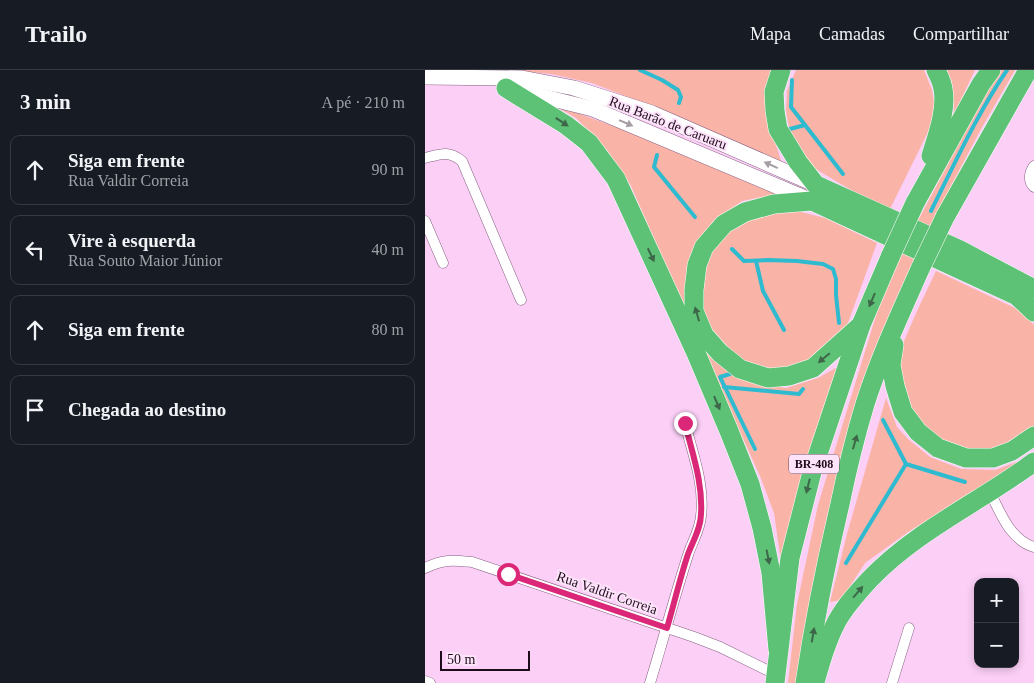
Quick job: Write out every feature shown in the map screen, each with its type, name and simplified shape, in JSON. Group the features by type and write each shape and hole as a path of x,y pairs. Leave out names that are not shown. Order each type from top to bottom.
{"highway":[{"path":"781,70 774,92 778,129 814,193 1017,296 1034,312"},
{"path":"917,200 941,126 943,91 936,70"},
{"name":"BR-408","path":"775,679 790,558 809,481 861,326 917,200 991,70"},
{"name":"BR-408","path":"805,683 826,562 865,403 897,320 945,217 1028,70"},
{"path":"506,88 567,125 589,143 615,179 695,353 729,431 749,484 762,528 771,573 779,650"},
{"path":"861,326 813,368 789,376 768,378 740,369 720,353 704,335 694,311 693,290 697,265 704,247 724,224 745,212 814,193 960,250 1034,288"},
{"path":"897,320 891,365 903,412 918,432 937,448 965,458 993,458 1012,451 1034,436"},
{"path":"815,683 825,648 838,620 855,595 884,565 929,530 1034,462"}],"street":[{"name":"Rua Barão de Caruaru","path":"425,77 450,70"},
{"name":"Rua Barão de Caruaru","path":"425,77 522,78 574,88 652,113 814,193"},
{"path":"425,83 506,88 593,109 814,193"},
{"path":"425,158 445,153 455,155 462,161 521,300"},
{"path":"1034,166 1030,176 1034,187"},
{"path":"425,221 443,263"},
{"path":"650,683 701,516 701,494 698,475 685,423"},
{"path":"990,492 1018,539 1034,547"},
{"name":"Rua Valdir Correia","path":"425,568 438,562 453,560 472,562 695,637 720,647 775,679"},
{"path":"892,683 909,628"},
{"path":"425,682 430,683"}],"shaded area":[{"path":"508,70 776,70 774,139 782,164 648,105 592,83 551,74"},
{"path":"796,70 924,70 932,90 936,112 889,211 807,164 792,138 786,111 787,91"},
{"path":"947,70 975,70 954,114 952,82"},
{"path":"1000,70 1015,70 981,129 927,231 915,226 985,95"},
{"path":"550,103 632,133 776,194 742,201 713,221 691,254 685,288 713,357 752,383 786,388 818,378 841,365 782,569 774,513 760,476 631,186 607,150 576,118"},
{"path":"793,210 825,218 877,243 844,334 816,361 774,371 740,360 712,334 701,304 704,263 720,237 756,215"},
{"path":"898,252 919,258 861,402 800,683 788,683 797,604 818,505 882,296"},
{"path":"936,271 1017,309 1034,325 1034,430 1010,447 962,454 917,426 895,362"},
{"path":"886,398 897,427 930,457 961,469 995,470 1030,457 908,532 865,563 841,600 830,602 847,534"}],"waterway":[{"path":"640,70 678,90 681,97 679,103"},
{"path":"931,211 976,121 1007,70"},
{"path":"792,80 791,107 805,125"},
{"path":"790,129 805,125 843,174"},
{"path":"657,155 654,167 695,217"},
{"path":"732,249 744,261 797,261 823,264 833,269 836,279 839,323"},
{"path":"756,261 763,291 784,330"},
{"path":"730,374 720,377 755,449"},
{"path":"724,387 799,394 803,389"},
{"path":"883,420 906,464 965,482"},
{"path":"846,563 906,464"}],"route":[{"path":"508,574 667,628 701,516 701,494 698,475 685,423"}]}
